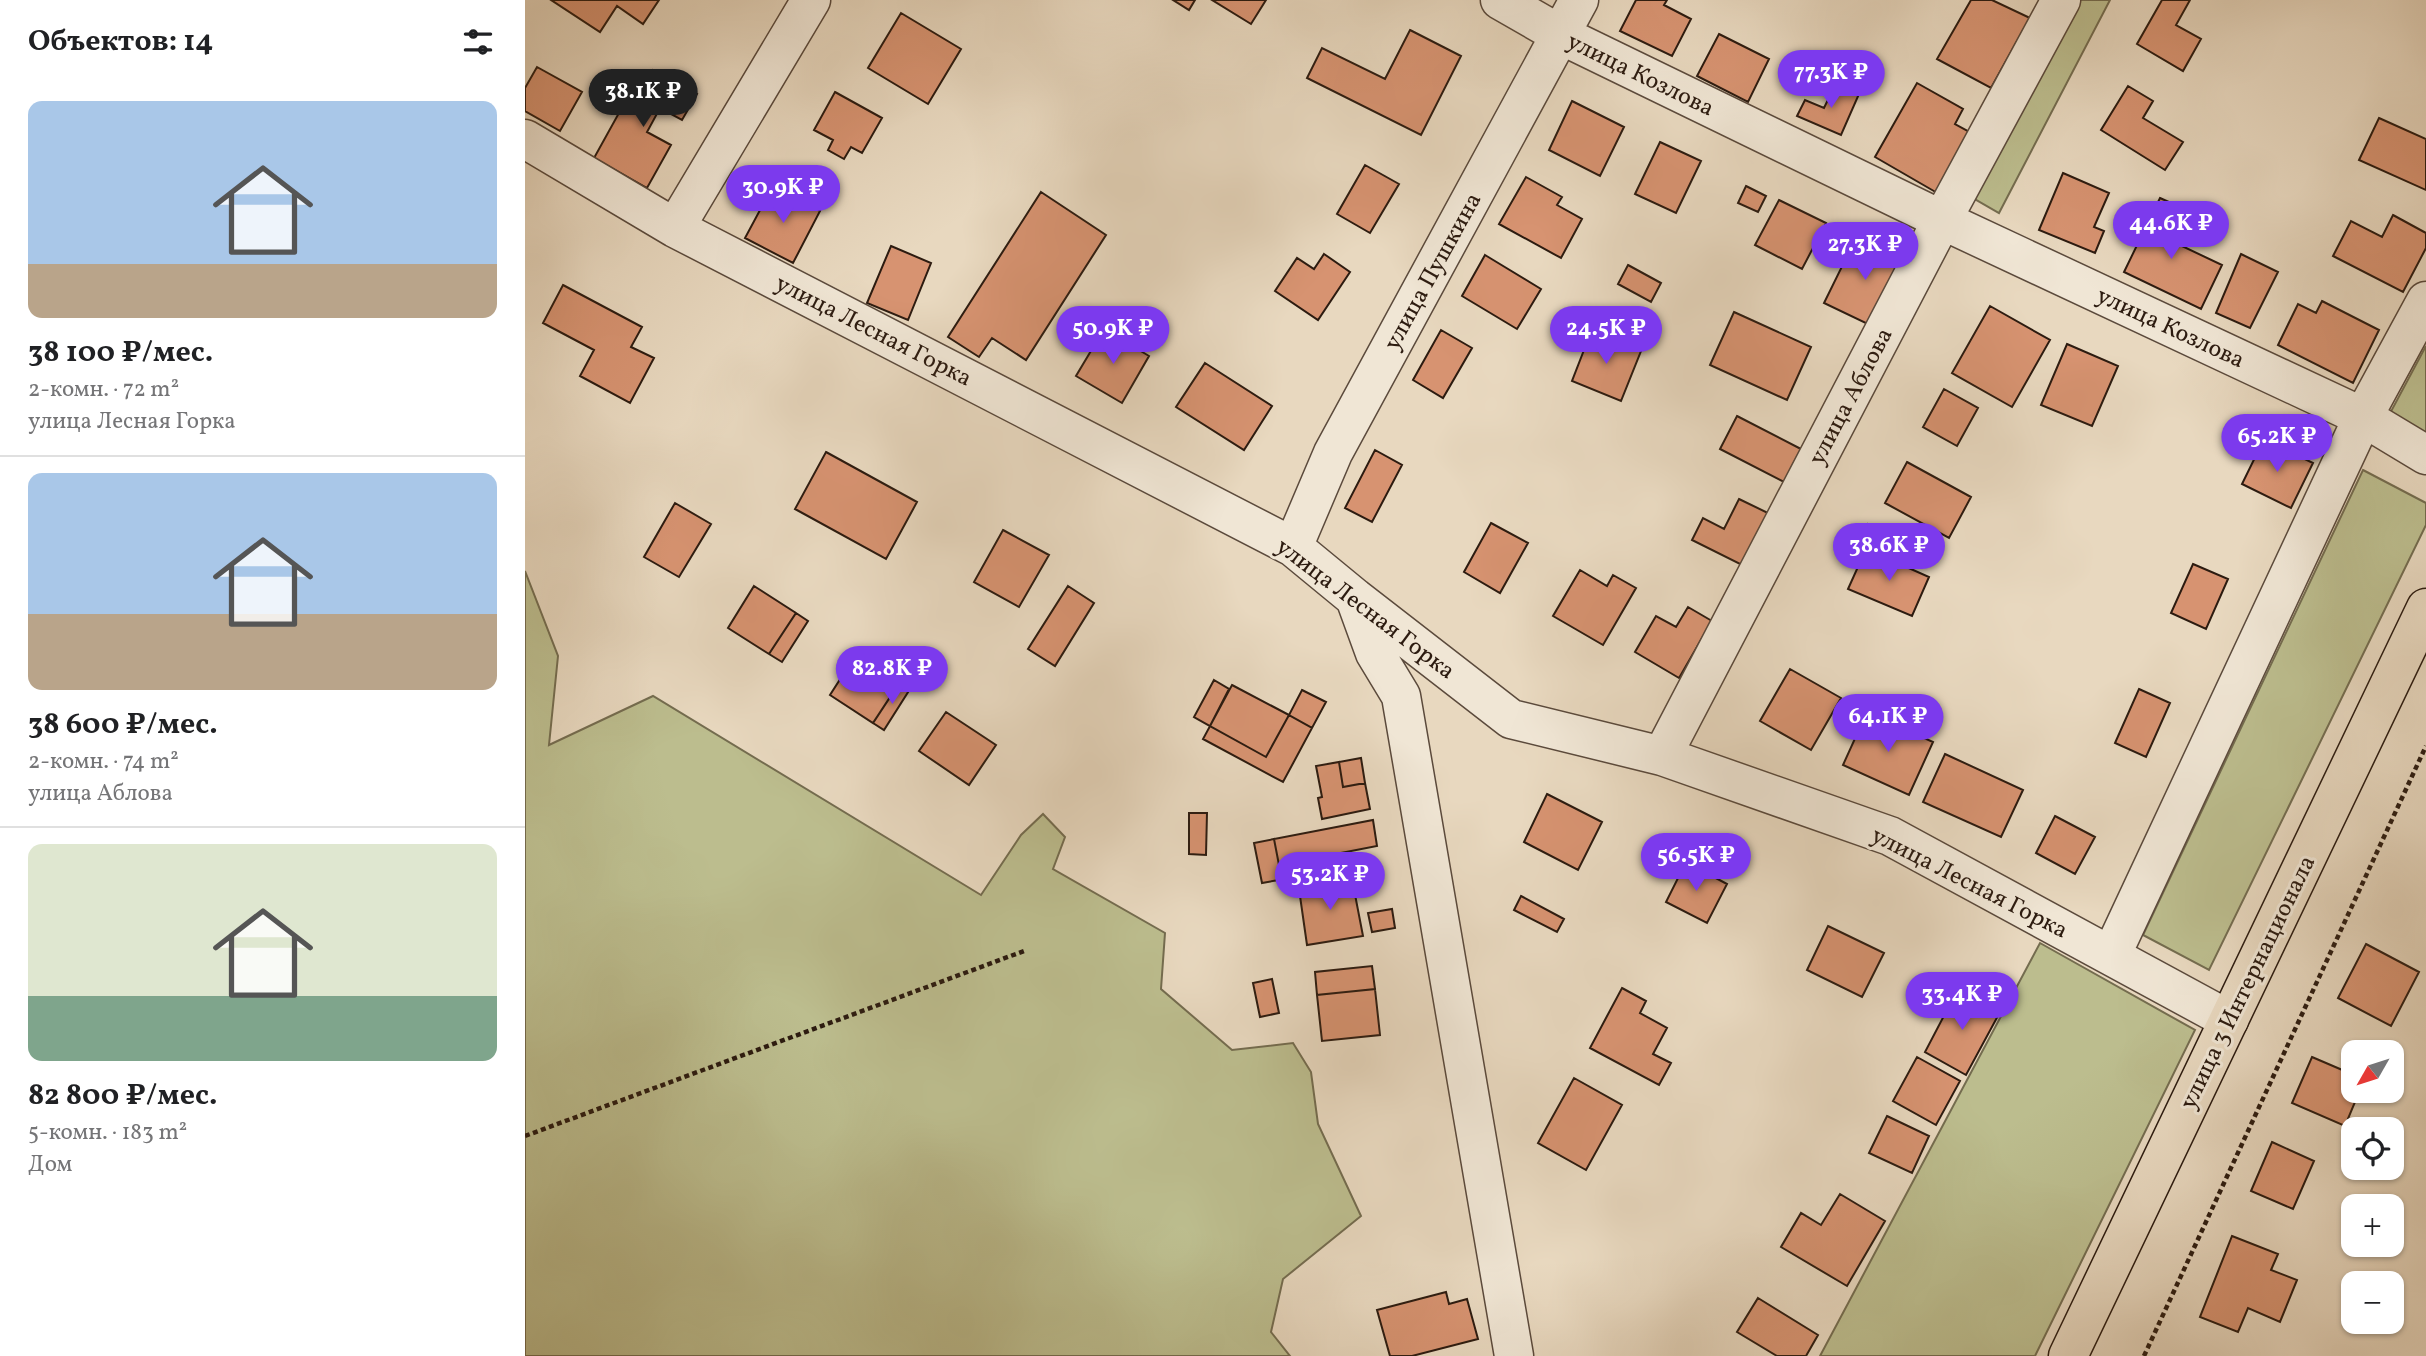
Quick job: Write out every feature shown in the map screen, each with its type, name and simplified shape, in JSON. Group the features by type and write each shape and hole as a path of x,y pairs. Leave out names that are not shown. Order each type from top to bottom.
{"main road":[{"name":"улица 3 Интернационала","path":"2068,1356 2426,608"}],"street":[{"path":"675,228 811,0"},
{"name":"улица Козлова","path":"1500,0 1561,35 1942,220 2363,417 2426,456"},
{"name":"улица Пушкина","path":"1293,547 1333,453 1579,0"},
{"name":"улица Аблова","path":"1662,756 1942,220 2061,0"},
{"name":"улица Лесная Горка","path":"525,139 675,228 1293,547 1511,719 1662,756 1890,836 2229,1020"},
{"path":"2111,956 2363,417 2426,301"},
{"path":"1355,598 1375,653 1401,696 1514,1356"}],"path":[{"path":"2144,1356 2426,746"},
{"path":"525,1136 1024,951"}],"green space":[{"path":"2078,0 2110,0 1999,213 1973,198"},
{"path":"2426,346 2426,438 2388,417"},
{"path":"2363,470 2426,503 2426,525 2209,970 2143,935"},
{"path":"525,571 558,656 549,745 653,696 981,895 1021,835 1043,814 1065,837 1053,869 1165,933 1161,989 1232,1050 1293,1043 1311,1072 1318,1124 1361,1216 1283,1279 1271,1332 1290,1356 525,1356"},
{"path":"2040,943 2195,1030 2035,1356 1820,1356"}],"building":[{"path":"551,0 659,0 643,24 617,6 600,32"},
{"path":"1173,0 1195,0 1189,10"},
{"path":"1212,0 1266,0 1251,24"},
{"path":"1636,0 1667,0 1664,5 1691,19 1672,56 1620,31"},
{"path":"1971,0 1992,0 2030,18 1991,88 1937,59"},
{"path":"2162,0 2190,0 2176,25 2201,39 2183,71 2137,44"},
{"path":"901,13 961,49 928,104 868,68"},
{"path":"1410,30 1461,56 1421,135 1307,78 1322,48 1385,79"},
{"path":"1719,34 1769,59 1748,102 1697,76"},
{"path":"537,67 582,92 560,131 525,111 525,88"},
{"path":"653,70 697,94 682,120 660,108 647,132 671,145 647,188 594,158 630,93 638,97"},
{"path":"1836,83 1859,94 1841,135 1797,116 1805,100 1824,108"},
{"path":"1917,83 1963,109 1955,124 1973,134 1939,194 1875,157"},
{"path":"2128,86 2153,101 2143,118 2183,142 2165,170 2101,130"},
{"path":"835,92 882,118 862,153 851,147 844,159 828,150 833,140 814,130"},
{"path":"1572,101 1624,127 1600,176 1549,150"},
{"path":"2379,118 2426,139 2426,190 2359,160"},
{"path":"1660,142 1701,161 1676,213 1635,194"},
{"path":"1365,165 1399,184 1370,233 1337,214"},
{"path":"2063,173 2109,193 2094,227 2104,231 2095,253 2039,230"},
{"path":"1526,177 1562,197 1557,205 1582,219 1561,258 1499,224"},
{"path":"773,186 820,211 793,263 745,238"},
{"path":"1746,186 1766,196 1758,212 1738,203"},
{"path":"1041,192 1106,235 1026,360 992,338 979,357 948,337"},
{"path":"2160,198 2180,207 2165,238 2222,265 2201,309 2124,272"},
{"path":"1779,200 1826,223 1802,269 1755,245"},
{"path":"2393,215 2426,233 2426,248 2403,292 2333,256 2351,221 2382,237"},
{"path":"1857,236 1907,260 1874,327 1824,303"},
{"path":"891,246 931,263 908,320 867,303"},
{"path":"1324,254 1350,272 1318,320 1275,291 1297,258 1314,269"},
{"path":"2241,254 2278,272 2250,328 2216,313"},
{"path":"1485,255 1541,289 1517,329 1462,296"},
{"path":"1628,265 1661,283 1651,302 1618,284"},
{"path":"563,285 642,327 631,347 654,358 630,403 580,376 594,350 543,323"},
{"path":"2322,301 2379,330 2353,383 2278,345 2298,304 2316,313"},
{"path":"1990,306 2050,340 2012,407 1952,373"},
{"path":"1734,312 1811,347 1787,400 1710,365"},
{"path":"1104,329 1149,356 1122,403 1076,376"},
{"path":"1441,330 1472,348 1443,398 1413,380"},
{"path":"1591,332 1641,351 1621,401 1572,381"},
{"path":"2067,344 2118,366 2092,426 2041,405"},
{"path":"1205,363 1272,406 1244,450 1176,407"},
{"path":"1944,389 1978,408 1957,446 1923,427"},
{"path":"1737,416 1801,449 1784,482 1720,449"},
{"path":"2264,439 2313,463 2291,508 2242,484"},
{"path":"1375,450 1402,465 1372,522 1345,508"},
{"path":"826,452 917,502 886,559 795,509"},
{"path":"1907,462 1971,497 1949,538 1885,503"},
{"path":"1739,499 1770,514 1744,566 1692,540 1703,518 1724,529"},
{"path":"675,503 711,524 679,577 644,557"},
{"path":"1491,523 1528,543 1500,593 1464,572"},
{"path":"1868,524 1910,539 1902,561 1861,545"},
{"path":"1003,530 1049,555 1019,607 974,582"},
{"path":"1866,549 1929,577 1912,616 1848,589"},
{"path":"2193,564 2228,579 2206,629 2171,613"},
{"path":"1580,570 1607,586 1613,575 1636,588 1603,645 1553,616"},
{"path":"754,586 796,613 769,654 728,628"},
{"path":"1068,586 1094,603 1055,666 1028,649"},
{"path":"1688,607 1712,621 1679,678 1635,652 1656,616 1676,627"},
{"path":"796,613 808,621 782,662 769,654"},
{"path":"857,653 900,682 873,723 830,695"},
{"path":"1790,669 1841,698 1811,750 1760,721"},
{"path":"1214,680 1229,689 1210,726 1194,717"},
{"path":"900,682 910,689 884,730 873,723"},
{"path":"1232,685 1289,715 1266,757 1210,726"},
{"path":"2139,689 2170,703 2146,757 2115,743"},
{"path":"1302,690 1326,702 1312,728 1289,715"},
{"path":"946,712 996,745 969,785 919,751"},
{"path":"1867,712 1933,742 1909,795 1843,765"},
{"path":"1289,715 1312,728 1283,782 1203,739 1210,726 1266,757"},
{"path":"1945,754 2023,790 2001,837 1923,802"},
{"path":"1361,758 1365,783 1343,787 1339,762"},
{"path":"1339,762 1343,787 1365,783 1370,809 1322,819 1318,798 1322,797 1316,766"},
{"path":"1547,794 1602,822 1578,870 1524,842"},
{"path":"1189,813 1207,813 1206,855 1189,854"},
{"path":"2055,816 2095,837 2075,874 2036,853"},
{"path":"1373,820 1377,846 1279,865 1274,839"},
{"path":"1274,839 1279,865 1347,853 1352,879 1299,889 1296,877 1262,883 1254,843"},
{"path":"1686,862 1727,884 1707,923 1666,902"},
{"path":"1352,879 1363,936 1307,945 1299,889"},
{"path":"1521,896 1564,919 1557,932 1514,910"},
{"path":"1392,909 1395,928 1372,932 1368,913"},
{"path":"1828,926 1884,953 1862,997 1807,970"},
{"path":"2366,944 2419,972 2391,1026 2338,998"},
{"path":"1372,966 1375,989 1317,995 1315,972"},
{"path":"1272,979 1279,1013 1260,1017 1253,983"},
{"path":"1622,988 1646,1001 1640,1013 1667,1028 1653,1054 1671,1063 1659,1085 1590,1048"},
{"path":"1375,989 1380,1035 1322,1041 1317,995"},
{"path":"1958,989 2000,1012 1966,1075 1925,1052"},
{"path":"1917,1057 1960,1081 1936,1125 1893,1101"},
{"path":"2312,1057 2341,1069 2341,1103 2355,1103 2349,1117 2341,1117 2341,1124 2292,1103"},
{"path":"1574,1078 1622,1105 1586,1170 1538,1143"},
{"path":"1887,1116 1929,1136 1912,1173 1869,1153"},
{"path":"2272,1142 2314,1161 2293,1209 2251,1191"},
{"path":"1840,1194 1885,1221 1847,1286 1781,1247 1801,1213 1821,1225"},
{"path":"2232,1236 2278,1254 2271,1270 2297,1280 2280,1322 2248,1308 2238,1332 2200,1317"},
{"path":"1446,1292 1449,1304 1467,1299 1478,1339 1412,1356 1390,1356 1377,1310"},
{"path":"1758,1298 1818,1335 1806,1356 1777,1356 1737,1332"}]}
